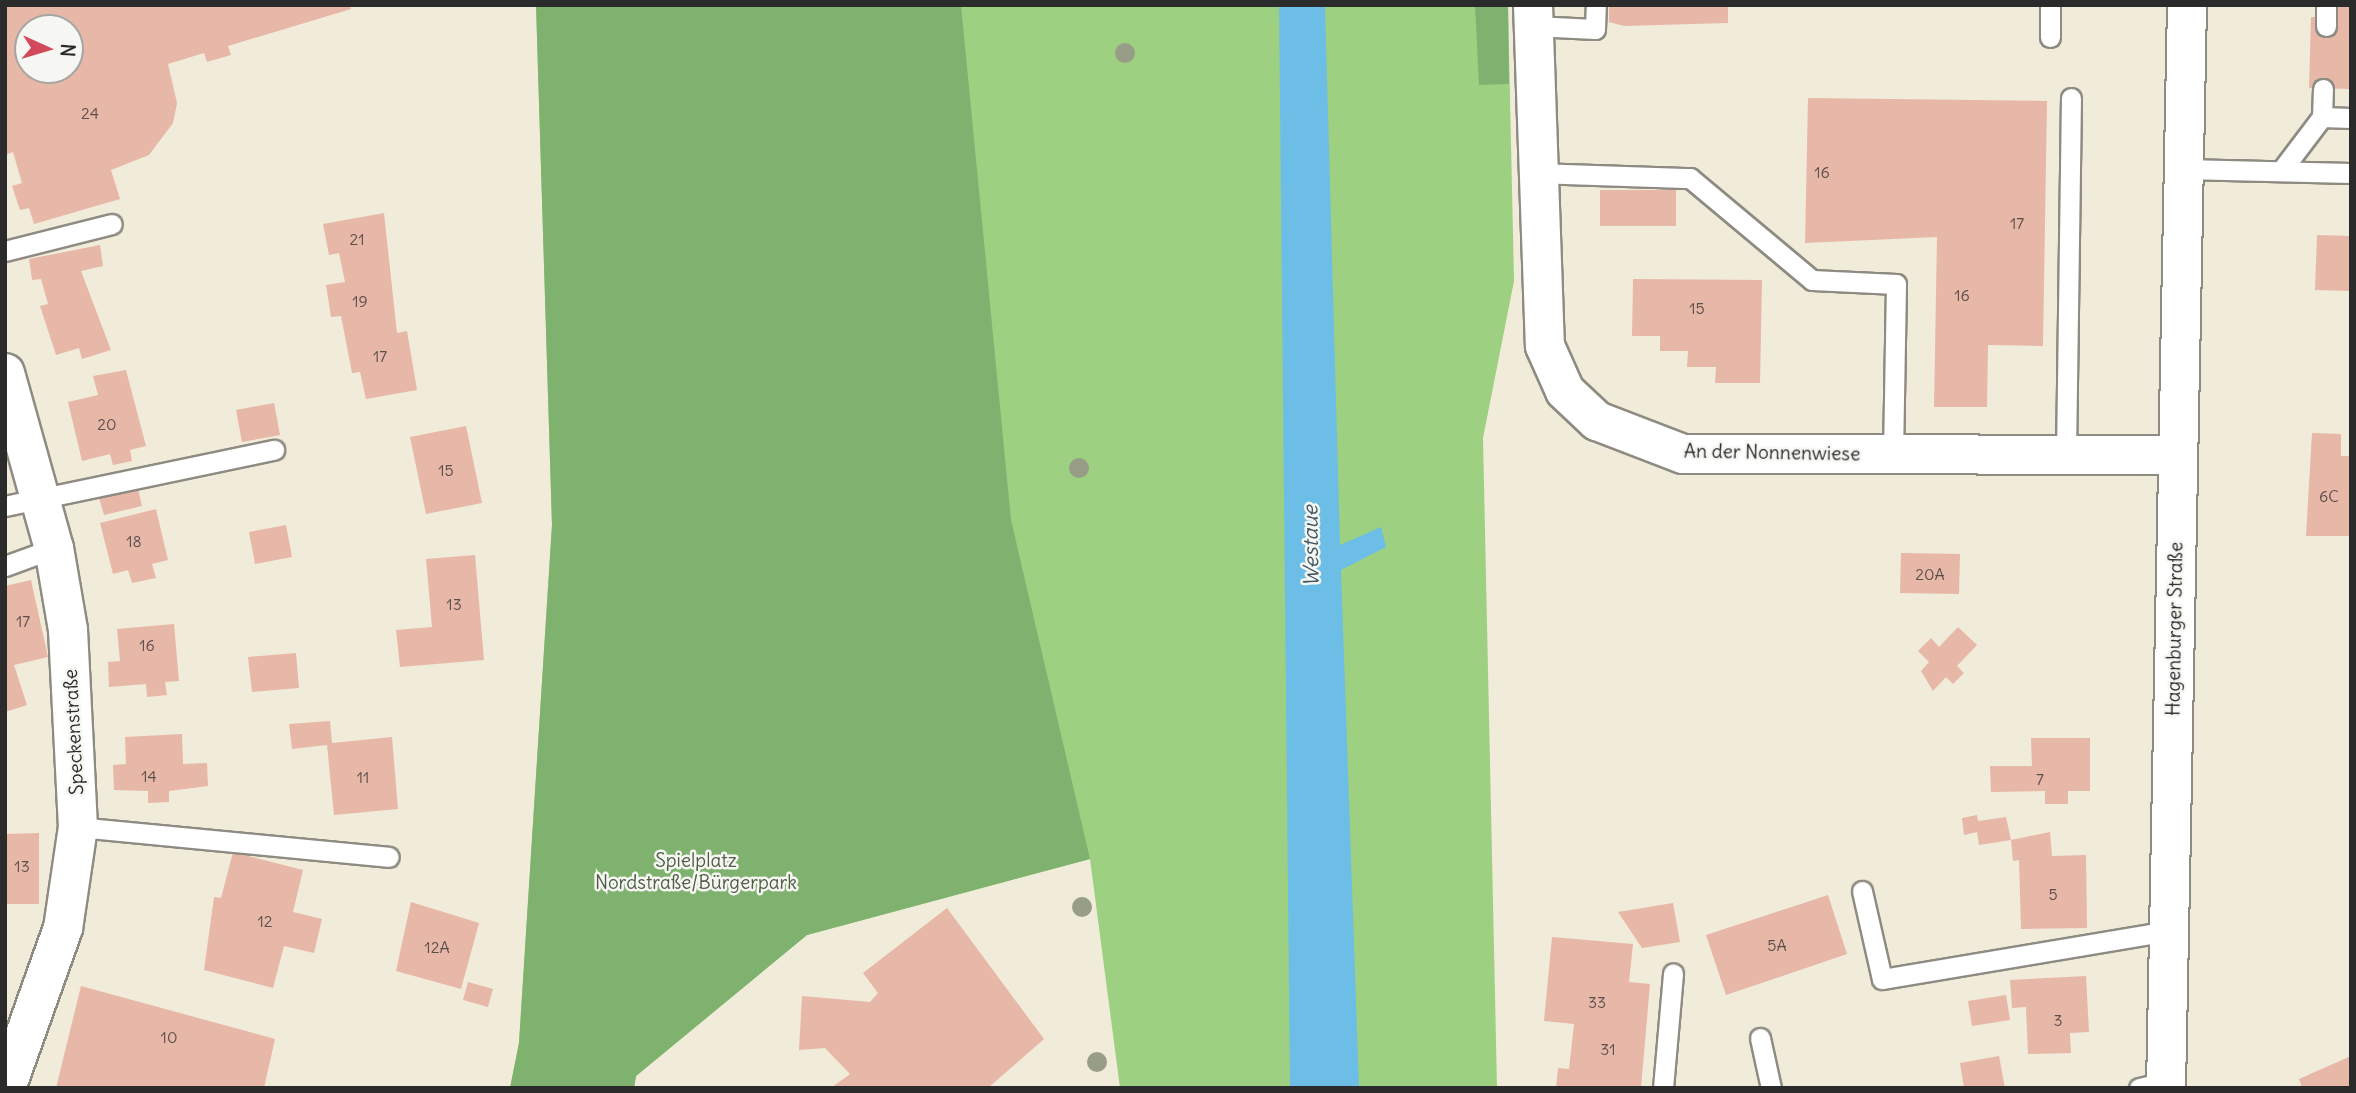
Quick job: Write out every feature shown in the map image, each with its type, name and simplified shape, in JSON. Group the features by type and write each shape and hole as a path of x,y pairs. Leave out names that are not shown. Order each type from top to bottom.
{"street":[{"name":"Hagenburger Straße","path":"2157,1086 2170,931 2187,5"},
{"name":"An der Nonnenwiese","path":"1533,16 1545,346 1565,391 1597,421 1683,454 2177,455"},
{"name":"Speckenstraße","path":"5,373 23,503 54,548 76,717 78,827 63,928 6,1088"}],"lane":[{"path":"1533,16 1595,29 1596,5"},
{"path":"2050,5 2050,37"},
{"path":"2326,5 2326,26"},
{"path":"2281,171 2322,117 2323,89"},
{"path":"2066,455 2071,98"},
{"path":"2322,117 2351,118"},
{"path":"2183,169 2351,173"},
{"path":"1537,173 1690,178 1812,279 1896,284 1893,455"},
{"path":"5,251 113,224"},
{"path":"23,503 274,450"},
{"path":"5,566 54,548"},
{"path":"78,827 389,858"},
{"path":"1862,891 1882,979 2170,931"},
{"path":"1664,1088 1673,973"},
{"path":"1760,1038 1771,1088"}],"green space":[{"name":"Spielplatz Nordstraße/Bürgerpark","path":"536,5 1508,5 1514,281 1483,438 1497,1088 1120,1088 1090,859 807,935 636,1076 634,1088 510,1088 519,1043 552,525"},
{"name":"Spielplatz Nordstraße/Bürgerpark","path":"536,5 961,5 1011,520 1090,859 807,935 636,1076 634,1088 510,1088 519,1043 552,525"},
{"path":"1475,5 1508,5 1509,84 1479,85"}],"water":[{"name":"Westaue","path":"1279,5 1325,5 1340,545 1381,527 1386,547 1341,570 1359,1088 1290,1088"}],"building":[{"path":"5,5 350,5 351,9 228,46 231,55 207,62 204,53 168,64 177,103 173,123 149,155 111,170 120,199 34,224 29,208 20,210 12,186 22,183 13,152 5,155"},
{"path":"1609,5 1728,5 1728,23 1624,26 1609,22"},
{"path":"2334,5 2351,5 2351,89 2309,88 2311,17 2334,17"},
{"path":"1808,98 2047,101 2043,346 1988,345 1987,407 1934,407 1937,237 1805,243"},
{"path":"1600,190 1676,190 1676,226 1600,226"},
{"path":"384,213 397,333 407,331 417,390 366,399 360,372 352,373 341,316 331,317 326,285 345,282 339,253 329,255 323,224"},
{"path":"2317,235 2351,236 2351,291 2315,290"},
{"path":"100,245 103,266 81,271 111,350 82,359 79,348 56,355 40,306 48,304 41,279 32,280 29,259"},
{"path":"1633,279 1762,280 1760,383 1715,383 1716,367 1687,367 1688,351 1660,351 1660,336 1632,336"},
{"path":"126,370 146,446 130,450 132,461 113,465 110,454 82,461 68,402 98,395 93,376"},
{"path":"274,403 280,435 242,442 236,410"},
{"path":"466,426 482,503 426,514 410,437"},
{"path":"2312,433 2341,434 2341,456 2351,456 2351,536 2306,536"},
{"path":"138,489 142,506 104,515 99,498"},
{"path":"156,509 168,560 152,564 156,578 132,583 128,570 113,574 100,523"},
{"path":"286,525 292,557 255,564 249,532"},
{"path":"1901,553 1960,554 1959,594 1900,593"},
{"path":"475,555 484,660 400,667 396,630 432,627 426,559"},
{"path":"31,580 48,657 14,665 27,705 5,712 5,586"},
{"path":"174,624 179,681 165,682 167,695 147,697 146,684 109,687 108,662 120,661 117,629"},
{"path":"1958,627 1977,645 1957,666 1964,673 1953,684 1946,677 1933,691 1921,671 1929,662 1918,651 1931,638 1939,647"},
{"path":"296,653 299,688 252,692 248,657"},
{"path":"330,721 332,743 392,737 398,809 334,815 327,745 292,749 289,724"},
{"path":"182,734 183,764 207,763 208,786 169,791 169,802 148,803 148,791 114,790 113,765 126,764 125,737"},
{"path":"2031,738 2090,738 2090,791 2068,791 2068,804 2045,804 2045,791 1991,792 1990,766 2032,766"},
{"path":"1977,815 1978,821 2006,817 2011,840 1979,845 1977,832 1964,835 1962,818"},
{"path":"2050,832 2052,856 2086,855 2087,928 2021,929 2019,860 2013,861 2011,840"},
{"path":"39,833 39,904 5,904 5,834"},
{"path":"233,852 303,870 293,912 322,919 314,953 284,946 273,988 204,970 214,897 221,898"},
{"path":"1828,895 1847,954 1726,995 1706,935"},
{"path":"411,902 479,923 461,989 396,971"},
{"path":"1673,903 1680,942 1642,948 1618,912"},
{"path":"947,908 1044,1039 988,1088 831,1088 850,1074 825,1048 799,1050 802,996 870,1002 878,993 863,973"},
{"path":"1552,937 1633,944 1629,982 1650,984 1641,1088 1556,1088 1558,1068 1569,1069 1574,1024 1544,1021"},
{"path":"2086,976 2089,1032 2070,1033 2071,1053 2028,1054 2026,1007 2012,1008 2010,980"},
{"path":"468,982 493,989 488,1007 463,1000"},
{"path":"81,986 275,1039 264,1088 56,1088"},
{"path":"2006,995 2010,1020 1972,1026 1968,1001"},
{"path":"1999,1056 2005,1088 1964,1088 1960,1063"},
{"path":"2351,1056 2351,1088 2302,1088 2299,1079"}]}
